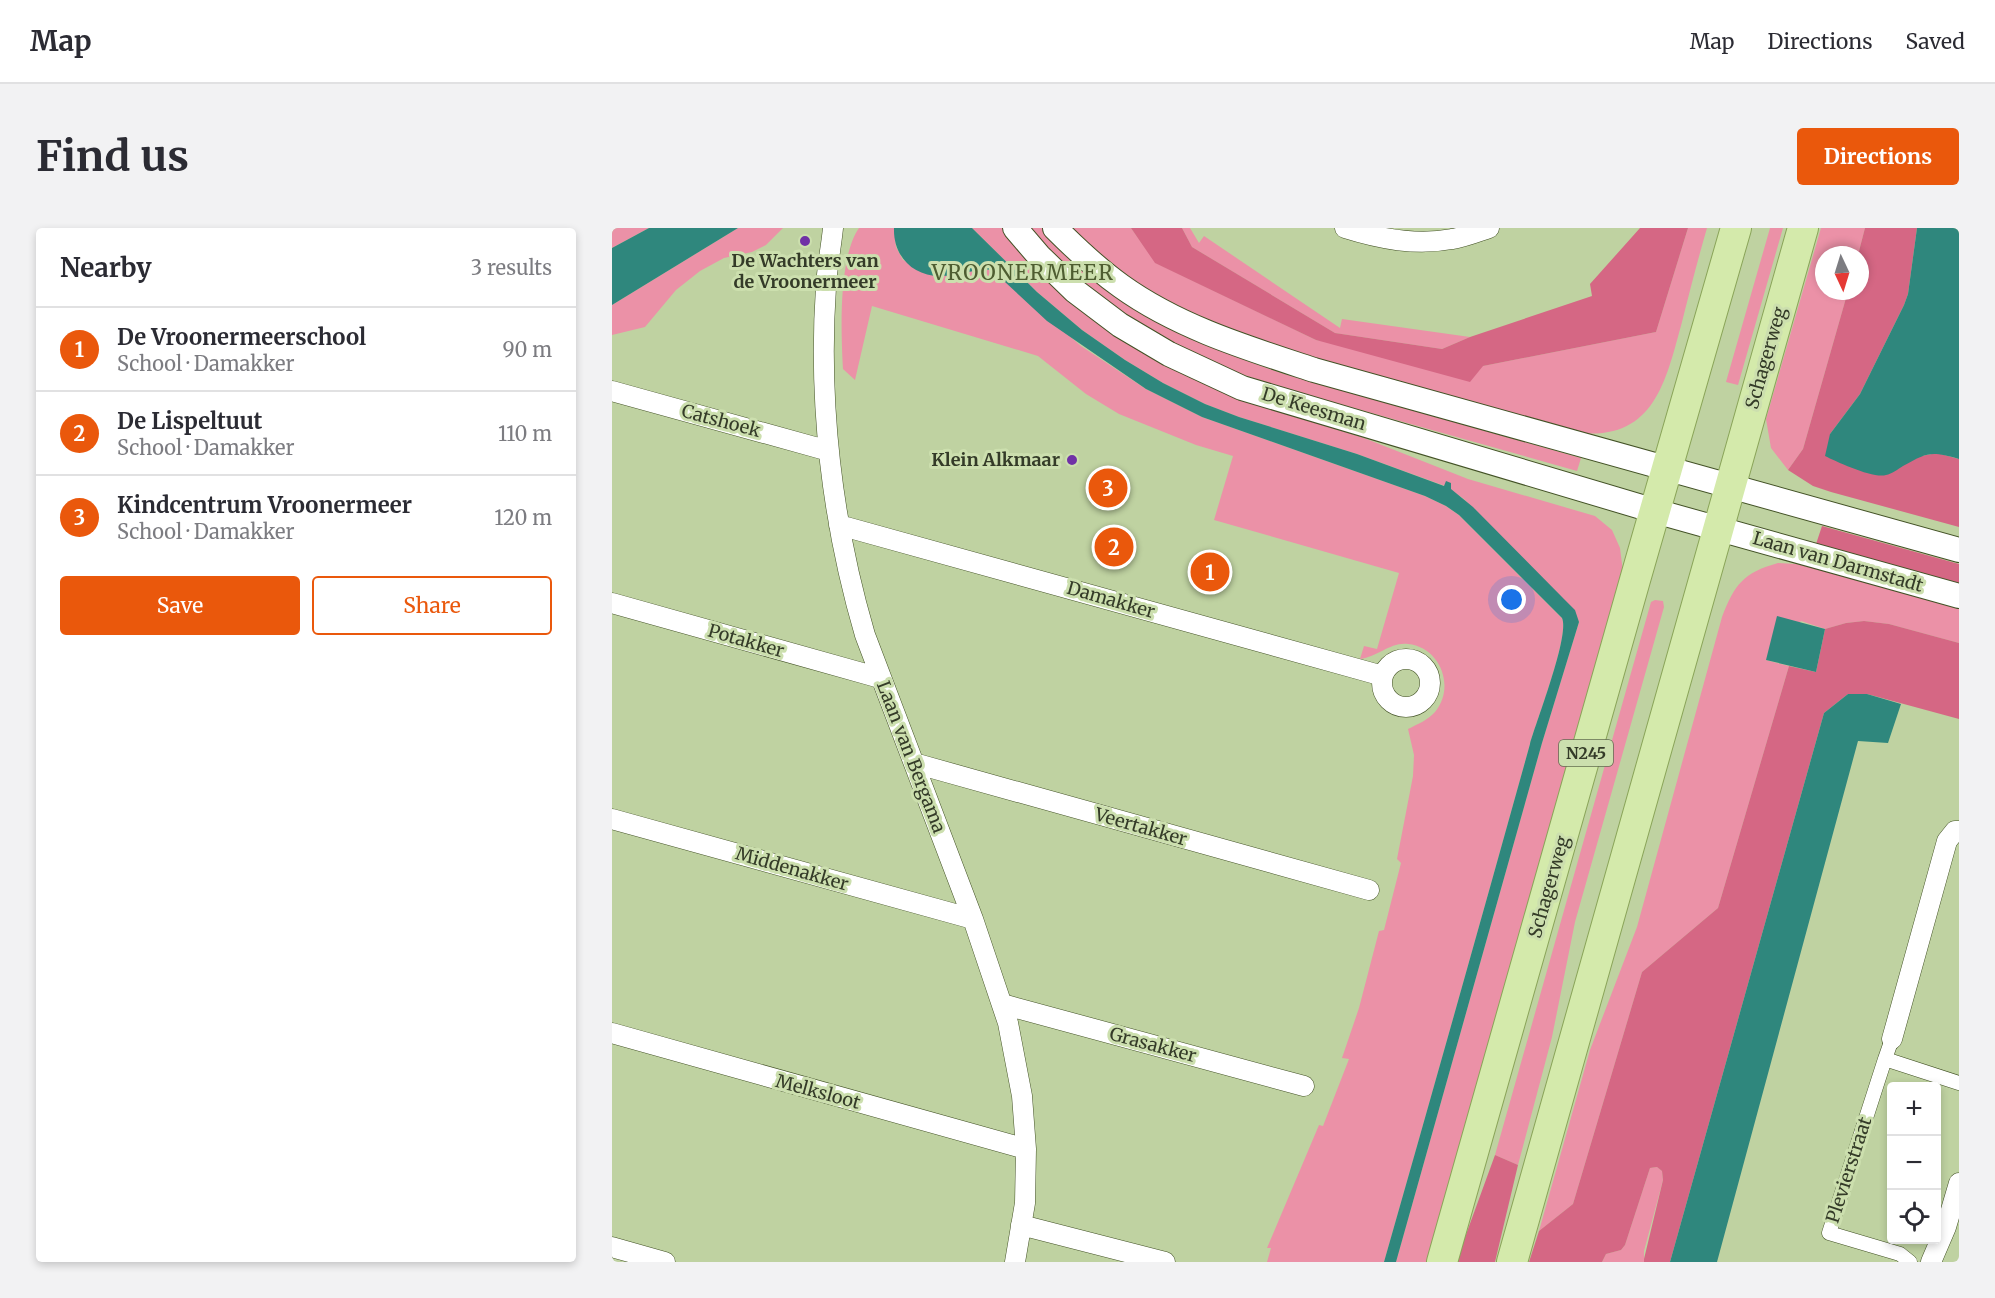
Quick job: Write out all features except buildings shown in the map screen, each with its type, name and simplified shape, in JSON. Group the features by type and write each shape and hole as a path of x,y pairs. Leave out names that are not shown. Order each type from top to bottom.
{"main road":[{"name":"Schagerweg","path":"1442,1262 1736,228"},
{"name":"Schagerweg","path":"1512,1262 1803,228"}],"street":[{"name":"De Keesman","path":"1015,228 1039,256 1075,291 1120,326 1211,375 1242,388 1654,511"},
{"path":"1055,228 1088,260 1122,287 1178,320 1226,341 1314,369 1959,550"},
{"path":"1344,228 1371,236 1412,242 1453,239 1489,228"},
{"name":"Laan van Bergama","path":"835,234 826,289 825,365 829,451 839,525 855,601 880,678 973,919 1002,1004 1015,1054 1022,1096 1026,1149 1026,1185 1015,1262"},
{"name":"Catshoek","path":"612,391 829,451"},
{"path":"1654,511 1718,529"},
{"name":"Damakker","path":"839,525 1383,676"},
{"name":"Laan van Darmstadt","path":"1718,529 1959,596"},
{"name":"Potakker","path":"612,603 880,678"},
{"name":"Veertakker","path":"914,763 1369,890"},
{"name":"Middenakker","path":"612,819 973,919"},
{"name":"Plevierstraat","path":"1910,1262 1900,1254 1829,1233 1892,1039 1947,841 1955,831 1959,831"},
{"name":"Grasakker","path":"1002,1004 1304,1086"},
{"name":"Melksloot","path":"612,1033 1026,1149"},
{"path":"1885,1059 1959,1083"},
{"path":"1930,1262 1953,1231 1959,1183"},
{"path":"1022,1225 1166,1262"},
{"path":"612,1247 665,1262"}],"shaded area":[{"path":"612,228 649,228 612,248"},
{"path":"738,228 783,228 766,245 752,252 724,258 700,271 676,290 645,327 612,335 612,305"},
{"path":"859,228 894,228 896,247 903,260 941,276 985,269 996,272 1081,346 1146,389 1202,417 1425,496 1446,506 1459,515 1562,618 1563,627 1557,660 1530,744 1384,1262 1267,1262 1271,1248 1267,1248 1319,1125 1323,1126 1349,1059 1342,1058 1359,1008 1379,931 1384,930 1401,863 1397,859 1413,776 1414,755 1408,729 1426,720 1435,712 1444,691 1444,680 1436,660 1429,652 1419,647 1408,644 1395,645 1373,656 1360,659 1364,646 1377,649 1399,573 1214,520 1233,456 1196,445 1119,414 1086,394 1038,356 872,306 855,380 843,369 842,296 847,258"},
{"path":"972,228 1005,228 1013,239 1263,406 1364,438 1468,479 1595,516 1612,530 1620,548 1623,572 1427,1262 1396,1262 1542,743 1579,622 1464,499 1445,486 1357,454 1239,417 1205,404 1163,383 1082,330 1037,292"},
{"path":"1026,228 1047,228 1202,342 1281,373 1581,458 1577,471 1279,387 1241,374 1149,332 1113,311"},
{"path":"1064,228 1131,228 1156,263 1316,340 1483,366 1656,332 1688,228 1707,228 1670,365 1653,402 1641,416 1625,427 1605,433 1580,433 1271,345 1154,300"},
{"path":"1131,228 1182,228 1192,247 1335,333 1442,349 1470,337 1592,296 1590,284 1640,228 1688,228 1656,332 1483,366 1470,382 1316,340 1155,263"},
{"path":"1182,228 1190,228 1199,243 1204,236 1340,328 1342,319 1470,337 1442,349 1335,333 1192,247"},
{"path":"1770,228 1783,228 1738,385 1726,382"},
{"path":"1821,228 1865,228 1860,246 1816,246"},
{"path":"1865,228 1917,228 1908,294 1904,305 1860,394 1830,434 1921,456 1937,453 1959,459 1959,527 1813,486 1788,470 1803,449 1845,300 1869,300 1869,246 1860,246"},
{"path":"1815,249 1815,300 1845,300 1803,449 1788,470 1771,448 1766,419"},
{"path":"1822,526 1959,564 1959,583 1816,544"},
{"path":"1778,563 1815,568 1959,609 1959,643 1889,624 1864,621 1825,629 1801,621 1766,660 1789,666 1718,908 1642,972 1573,1204 1539,1231 1590,1050 1637,927 1722,617 1731,596 1742,581 1756,571"},
{"path":"1663,601 1664,607 1575,922 1552,1037 1518,1165 1495,1155 1651,602"},
{"path":"1864,621 1889,624 1959,643 1959,719 1867,694 1848,694 1824,713 1670,1262 1644,1262 1663,1180 1662,1171 1657,1167 1650,1168 1625,1245 1621,1250 1606,1254 1602,1262 1529,1262 1539,1231 1573,1204 1642,972 1718,908 1789,666 1816,672 1825,629"},
{"path":"1495,1155 1518,1165 1495,1262 1456,1262"},
{"path":"1657,1167 1662,1171 1663,1180 1644,1251 1644,1262 1602,1262 1606,1254 1621,1250 1625,1245 1650,1168"}],"water":[{"path":"649,228 738,228 612,305 612,248"},
{"path":"894,228 972,228 1037,292 1082,330 1163,383 1205,404 1239,417 1357,454 1444,486 1446,481 1451,483 1451,489 1473,507 1575,610 1579,622 1542,743 1396,1262 1384,1262 1530,744 1557,660 1563,627 1562,618 1459,515 1446,506 1425,496 1202,417 1146,389 1047,321 992,270 984,269 942,276 922,273 914,269 901,256"},
{"path":"1917,228 1959,228 1959,459 1930,454 1888,474 1873,475 1825,456 1830,434 1860,394 1904,305 1908,294"},
{"path":"1777,616 1825,629 1816,672 1766,660"},
{"path":"1848,694 1867,694 1901,704 1888,743 1858,741 1717,1262 1670,1262 1824,713"}],"place":[{"name":"De Wachters van de Vroonermeer","path":"805,241"},
{"name":"Klein Alkmaar","path":"1072,460"},
{"name":"Kindcentrum Vroonermeer","path":"1108,488"},
{"name":"De Lispeltuut","path":"1114,547"},
{"name":"De Vroonermeerschool","path":"1210,572"}],"district":[{"name":"VROONERMEER","path":"1023,273"}]}
